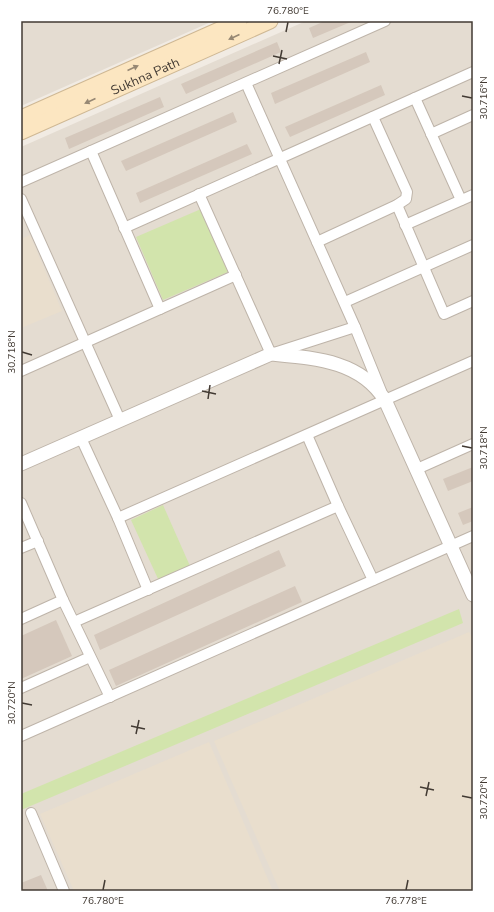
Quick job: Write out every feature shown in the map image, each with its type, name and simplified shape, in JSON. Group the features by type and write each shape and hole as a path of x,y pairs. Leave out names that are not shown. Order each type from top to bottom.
{"main road":[{"name":"Sukhna Path","path":"21,118 239,21"},
{"name":"Sukhna Path","path":"21,132 270,21"}],"street":[{"path":"21,182 385,21"},
{"path":"124,228 473,72"},
{"path":"246,83 473,595"},
{"path":"415,98 461,200"},
{"path":"431,134 473,115"},
{"path":"317,242 397,205 406,199 407,192 373,117"},
{"path":"91,151 160,309"},
{"path":"199,194 271,354"},
{"path":"405,225 473,194"},
{"path":"21,199 120,420"},
{"path":"397,205 444,314 473,301"},
{"path":"344,302 473,246"},
{"path":"21,371 236,275"},
{"path":"21,464 271,354 355,327"},
{"path":"271,354 305,357 339,364 364,376 384,397"},
{"path":"118,518 307,434 384,397 473,361"},
{"path":"307,434 338,506 373,580"},
{"path":"81,438 118,518 148,590"},
{"path":"417,469 473,444"},
{"path":"21,503 63,600 110,697"},
{"path":"74,622 338,506"},
{"path":"21,736 473,536"},
{"path":"21,548 38,540"},
{"path":"21,619 63,600"},
{"path":"21,688 90,657"},
{"path":"30,813 64,891"}],"shaded area":[{"path":"21,21 213,21 21,106"},
{"path":"306,21 473,21 473,891 21,891 21,147"},
{"path":"30,235 62,311 21,328 21,239"},
{"path":"469,632 473,640 473,891 280,891 214,741"},
{"path":"209,742 273,891 74,891 40,814"}],"green space":[{"path":"201,209 228,272 163,300 136,237"},
{"path":"163,505 190,566 159,581 131,520"},
{"path":"459,609 463,623 21,810 21,794"}],"building":[{"path":"325,21 353,21 313,38 309,28"},
{"path":"277,42 281,52 186,94 181,84"},
{"path":"366,52 370,62 275,104 271,93"},
{"path":"381,85 385,95 290,137 285,127"},
{"path":"160,97 164,107 69,149 65,138"},
{"path":"233,112 237,122 126,171 121,161"},
{"path":"247,144 252,154 140,203 136,193"},
{"path":"473,467 473,481 448,491 443,479"},
{"path":"473,507 473,521 463,525 458,513"},
{"path":"279,550 286,566 100,650 94,635"},
{"path":"295,586 302,602 116,686 109,670"},
{"path":"56,620 72,656 21,679 21,636"},
{"path":"41,875 48,891 21,891 21,883"}]}
